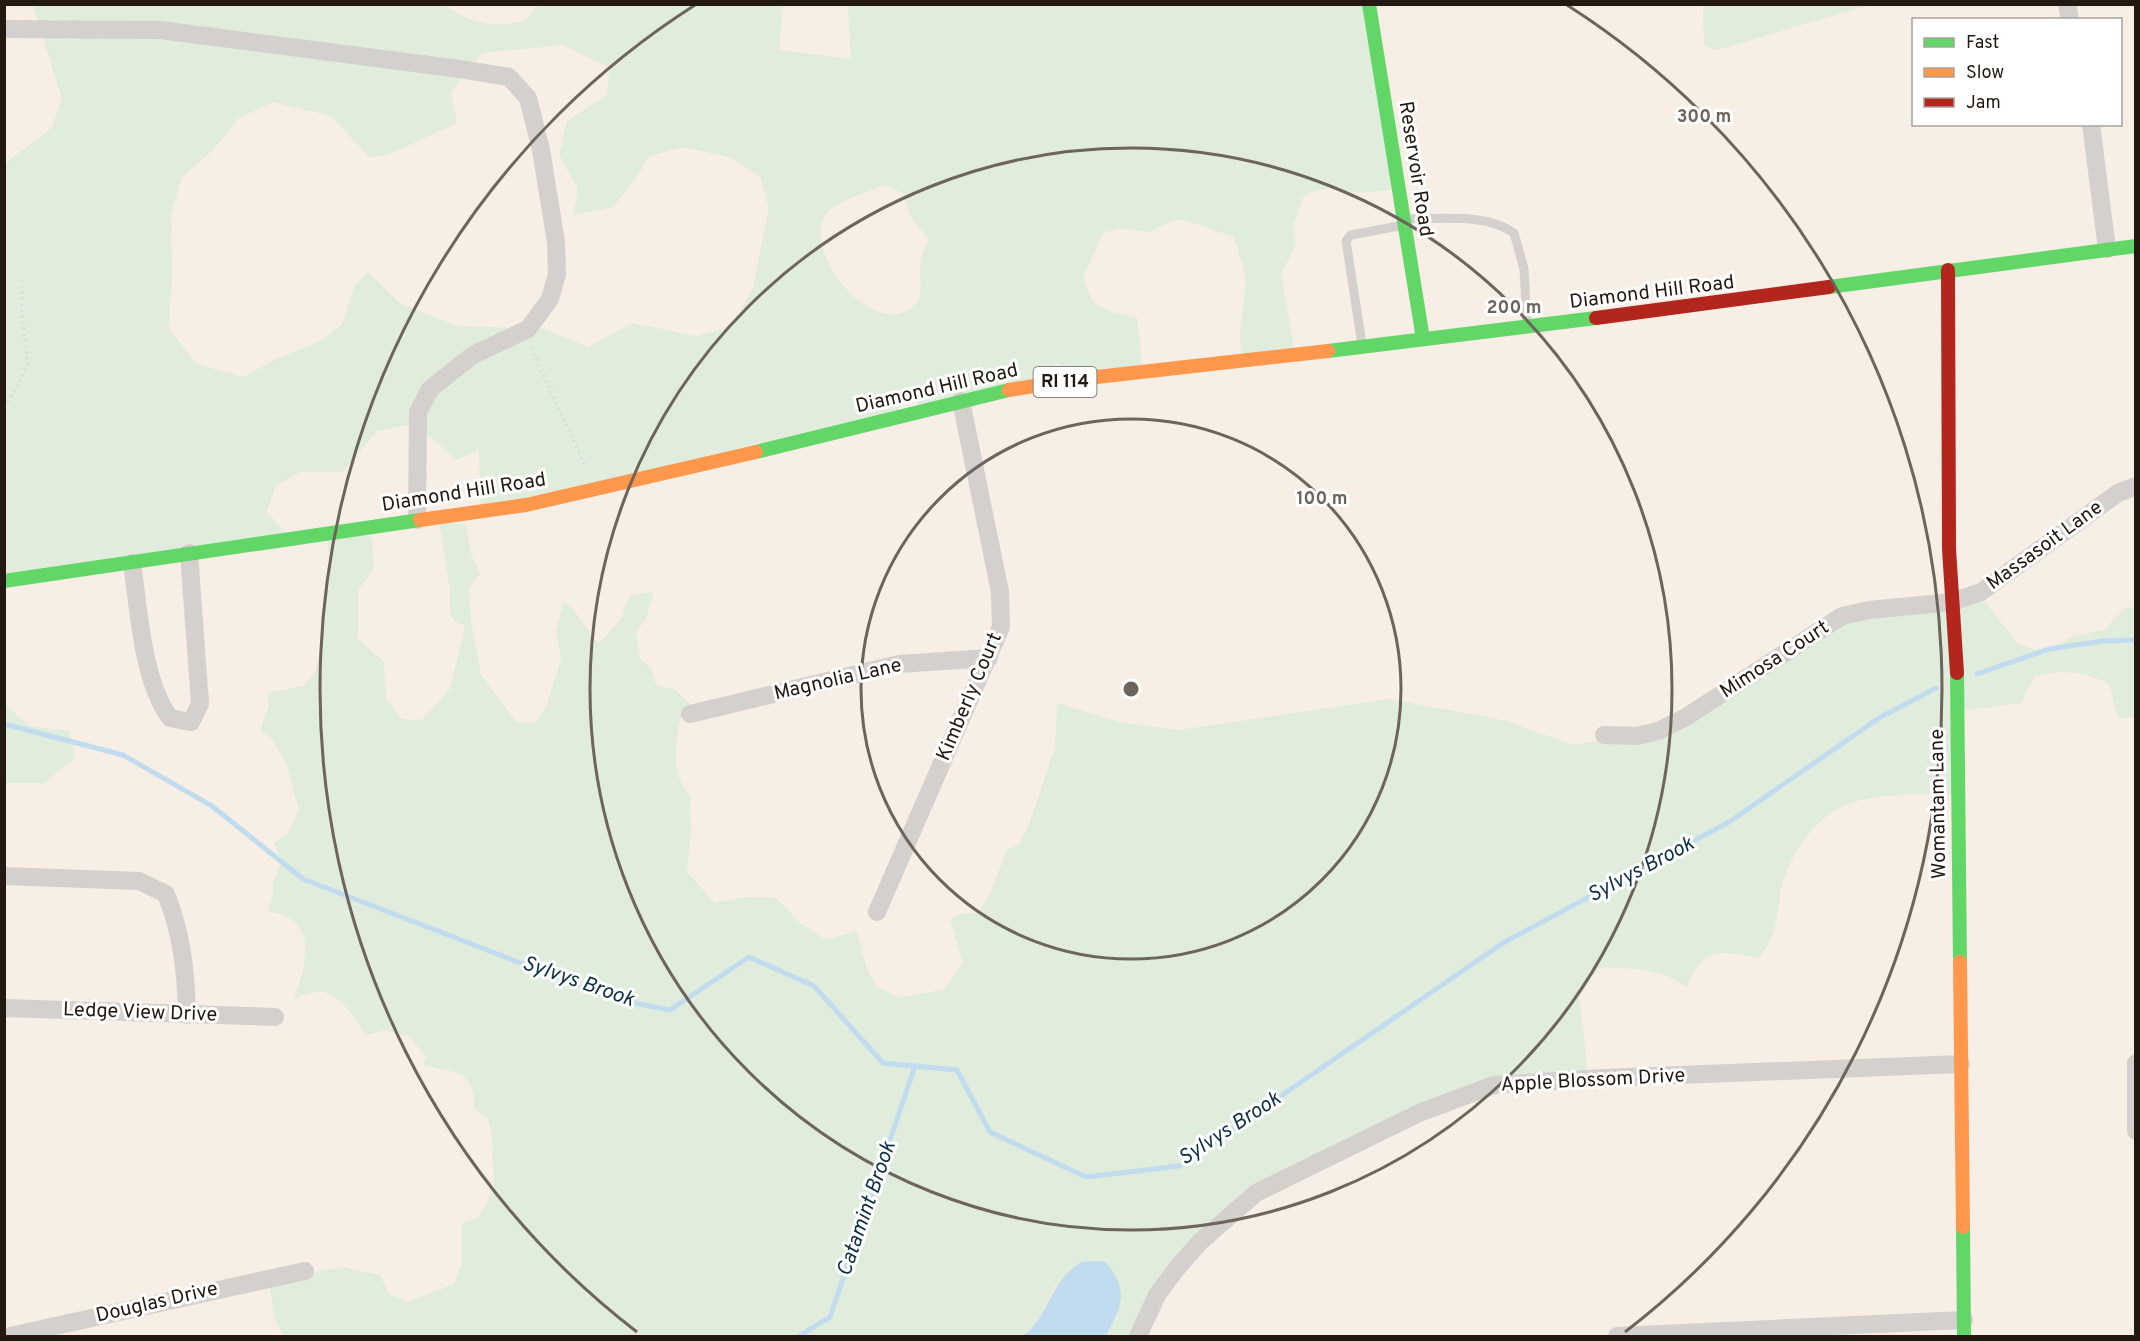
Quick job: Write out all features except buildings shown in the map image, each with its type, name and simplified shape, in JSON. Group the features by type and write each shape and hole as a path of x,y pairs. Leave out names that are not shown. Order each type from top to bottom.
{"main road":[{"name":"Reservoir Road","path":"1369,4 1423,339"},
{"name":"Diamond Hill Road","path":"4,581 526,505 842,432 961,400 1079,379 1527,328 1833,289 1948,270 2136,246"},
{"name":"Womantam Lane","path":"1948,270 1949,549 1957,670 1964,1328"}],"street":[{"path":"4,29 160,30 509,77 528,98 534,119 556,242 557,274 550,299 528,329 473,355 430,389 418,412 417,520"},
{"path":"2091,126 2107,249"},
{"name":"Kimberly Court","path":"877,912 1001,627 1000,592 961,400"},
{"name":"Massasoit Lane","path":"1952,602 1981,592 2118,493 2136,486"},
{"path":"132,563 143,638 158,702 170,718 191,722 200,704 189,553"},
{"name":"Mimosa Court","path":"1604,735 1637,736 1658,731 1686,717 1842,616 1869,610 1952,602"},
{"name":"Magnolia Lane","path":"690,714 900,664 989,658"},
{"path":"4,876 139,881 166,894 178,924 186,968 187,1015"},
{"name":"Ledge View Drive","path":"4,1008 275,1017"},
{"path":"2136,1063 2136,1131"},
{"name":"Apple Blossom Drive","path":"1138,1336 1157,1295 1177,1268 1200,1242 1256,1193 1419,1113 1494,1085 1602,1078 1961,1064"},
{"name":"Douglas Drive","path":"10,1336 305,1271"},
{"path":"1617,1336 1964,1328"}],"lane":[{"path":"1362,346 1346,241 1351,235 1404,222 1455,219 1500,224 1514,233 1524,269 1527,328"}],"path":[{"path":"4,407 20,384 28,362 22,315 22,281"},
{"path":"528,329 531,347 596,489"}],"green space":[{"path":"1703,4 1870,5 1717,50 1704,46"},
{"path":"33,5 445,5 474,21 502,24 525,21 538,5 783,5 779,50 851,59 848,5 1373,5 1399,189 1359,193 1331,188 1308,193 1302,199 1293,228 1296,244 1281,275 1295,353 1241,357 1240,334 1246,279 1234,237 1187,221 1173,220 1150,232 1117,228 1103,234 1083,277 1093,302 1112,312 1137,318 1143,370 1094,378 1055,363 1042,385 924,409 906,396 894,416 481,511 479,450 456,460 431,437 412,424 377,431 343,472 301,472 276,485 267,512 291,539 5,583 5,164 52,127 62,99","holes":["563,45 610,68 607,95 567,121 559,155 578,189 573,215 613,207 638,175 649,156 683,147 732,158 760,177 769,208 753,288 731,327 696,336 632,323 588,347 544,329 458,326 401,304 368,272 355,285 342,324 321,341 278,358 243,377 197,364 169,329 172,271 171,214 182,177 211,152 239,118 273,102 331,116 369,157 388,155 457,123 451,92 482,53","884,185 902,193 911,217 929,240 921,257 918,298 910,309 893,314 874,310 857,299 841,282 829,263 822,243 822,225 830,210"]},
{"path":"439,522 466,524 471,554 480,574 469,588 471,621 481,674 517,723 536,722 547,705 561,659 556,631 563,602 573,609 598,644 621,619 630,595 654,592 646,619 636,632 640,659 652,669 656,685 676,690 695,710 680,720 676,750 679,778 690,795 691,830 687,872 715,903 743,897 777,898 800,923 826,940 857,931 866,966 876,987 901,998 944,989 963,964 950,919 961,914 977,913 989,896 1007,850 1019,844 1028,827 1055,748 1057,703 1119,722 1179,730 1389,699 1503,720 1573,745 1657,730 1847,619 1980,595 2017,643 2036,650 2058,645 2073,636 2104,630 2126,607 2135,609 2135,718 2118,718 2109,684 2073,672 2035,676 2021,703 1961,711 1961,794 1879,797 1856,802 1836,810 1817,825 1800,846 1785,875 1774,931 1759,958 1724,953 1715,954 1700,964 1687,987 1667,976 1645,970 1599,968 1579,996 1588,1075 1490,1084 1244,1206 1181,1263 1142,1336 1106,1336 1117,1316 1055,1286 1036,1324 1021,1336 283,1336 275,1319 269,1282 277,1278 342,1267 380,1275 389,1294 408,1302 454,1284 462,1264 462,1223 478,1218 494,1189 492,1136 487,1117 474,1109 474,1096 467,1080 453,1072 423,1065 426,1057 410,1037 386,1030 366,1035 344,1005 328,993 307,994 294,1000 305,958 304,937 299,927 291,919 268,911 274,889 272,883 282,863 274,843 288,834 299,809 286,763 271,738 260,731 269,705 267,693 303,686 315,673 320,650 323,598 330,566 327,534 372,537 374,568 358,590 358,639 384,662 386,699 402,719 422,720 450,689 465,626 454,621 450,613 450,590"},
{"path":"5,705 30,726 69,731 75,758 44,783 5,783"}],"water":[{"path":"1104,1261 1118,1280 1121,1297 1106,1336 1021,1336 1036,1322 1061,1280 1070,1271 1082,1262"}],"waterway":[{"name":"Sylvys Brook","path":"1977,674 2049,649 2103,641 2136,640"},
{"name":"Sylvys Brook","path":"4,724 123,755 212,806 303,879 614,999 670,1010 749,957 814,986 883,1063 957,1070 990,1132 1086,1177 1179,1166 1503,943 1729,822 1879,718 1936,688"},
{"name":"Catamint Brook","path":"799,1336 830,1317 915,1066"}],"traffic: fast":[{"path":"1369,4 1423,339"},
{"path":"1829,287 2136,246"},
{"path":"1328,351 1596,318"},
{"path":"756,452 1009,390"},
{"path":"4,581 420,520"},
{"path":"1957,673 1960,962"},
{"path":"1963,1227 1964,1336"}],"traffic: slow":[{"path":"1009,390 1079,379 1328,351"},
{"path":"420,520 526,505 756,452"},
{"path":"1960,962 1963,1227"}],"traffic: jam":[{"path":"1948,270 1949,549 1957,673"},
{"path":"1596,318 1829,287"}]}
